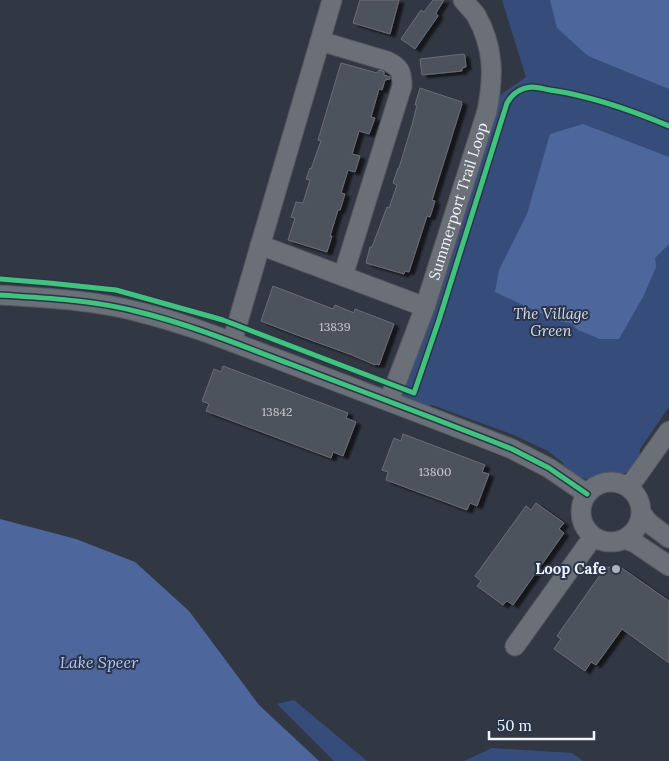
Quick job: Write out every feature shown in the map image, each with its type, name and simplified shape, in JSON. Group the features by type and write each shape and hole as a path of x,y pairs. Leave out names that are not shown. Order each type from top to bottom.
{"street":[{"path":"232,342 332,0"},
{"name":"Summerport Trail Loop","path":"388,401 425,307 487,111 492,68 489,49 475,14 463,0"},
{"path":"320,41 387,61 399,70 402,77 402,86 342,276"},
{"path":"260,246 425,307"},
{"path":"0,295 62,299 104,305 137,311 176,322 512,449 549,468 587,494"},
{"path":"629,487 669,430"},
{"path":"606,482 622,483 629,487 639,499 641,506 642,514 637,529 625,540 617,542 601,541 594,537 588,532 581,517 583,501 587,494 592,488 606,482"},
{"path":"642,514 649,523 669,538"},
{"path":"515,646 594,537"},
{"path":"625,540 635,543 669,566"}],"green space":[{"name":"The Village Green","path":"502,0 669,0 669,407 640,449 639,459 625,473 606,474 587,479 578,477 568,471 563,463 548,451 514,435 432,405 423,406 401,398 499,96 526,77"},
{"path":"294,700 367,761 334,761 277,704"},
{"path":"492,748 572,753 583,761 464,761"}],"water":[{"path":"550,0 669,0 669,89 588,56 557,28"},
{"path":"583,124 669,157 669,244 655,258 656,267 644,295 619,339 600,339 578,330 571,323 557,321 495,292 499,270 527,214 550,134"},
{"name":"Lake Speer","path":"0,519 76,539 135,562 189,611 259,705 319,761 0,761"}],"building":[{"path":"360,0 399,0 390,34 353,23"},
{"path":"433,0 444,0 436,13 438,16 415,49 401,39 421,10 424,12"},
{"path":"464,54 466,67 462,68 462,71 422,75 420,59"},
{"path":"341,63 377,73 379,70 383,71 384,75 390,77 390,79 385,80 382,90 379,89 371,117 375,118 369,134 359,131 352,154 360,156 355,172 348,170 341,193 345,194 340,210 338,210 327,252 288,240 295,218 291,217 296,202 303,203 310,180 306,179 321,141 318,140"},
{"path":"420,88 462,102 462,104 432,200 435,201 430,217 427,216 409,272 405,271 404,274 366,263 370,247 372,247 387,207 389,208 397,185 393,183 412,125"},
{"path":"273,286 333,309 335,305 354,313 355,309 394,324 379,365 261,321"},
{"path":"223,366 348,413 346,418 356,422 343,456 333,452 331,458 206,411 209,404 202,401 214,369 221,372"},
{"path":"403,434 485,465 482,472 489,474 477,506 470,503 467,510 386,480 388,472 382,470 394,438 401,441"},
{"path":"536,503 564,523 559,529 564,533 513,605 507,601 503,605 477,586 481,581 475,576 526,506 531,510"},
{"path":"619,566 669,601 669,663 622,629 596,665 591,662 585,671 554,649 561,639 557,636 605,568"}],"cycle path":[{"path":"0,279 116,290 223,320 414,393 439,320 507,103 511,97 520,90 531,87 566,93 611,104 669,126"},
{"path":"0,295 70,300 105,305 159,317 198,329 512,449 549,468 587,494"}],"place":[{"name":"Loop Cafe","path":"616,569"}]}
